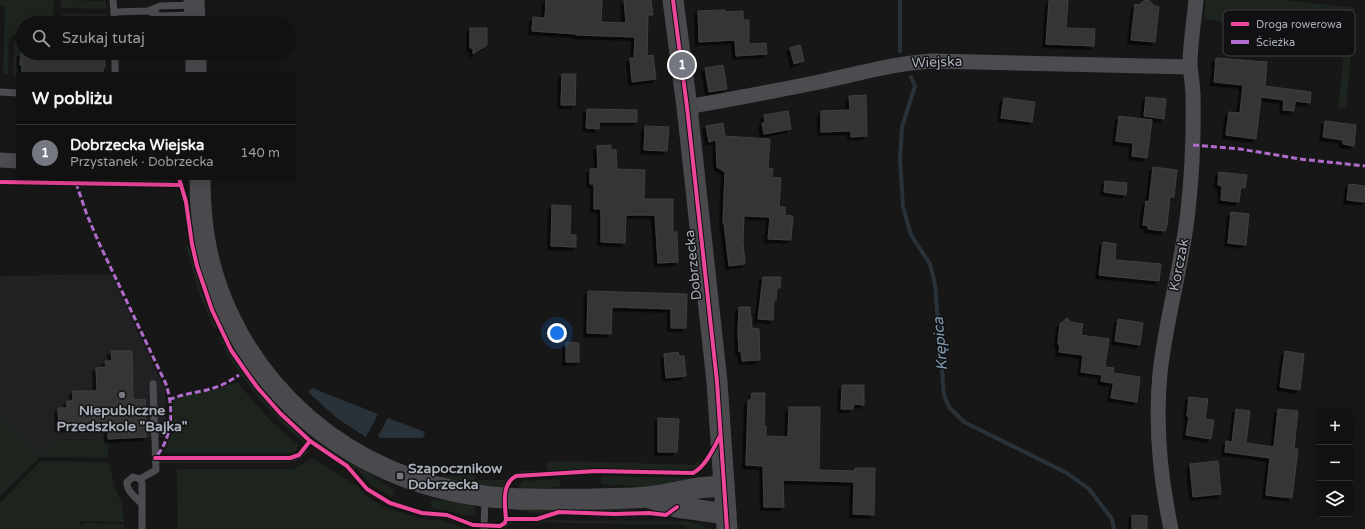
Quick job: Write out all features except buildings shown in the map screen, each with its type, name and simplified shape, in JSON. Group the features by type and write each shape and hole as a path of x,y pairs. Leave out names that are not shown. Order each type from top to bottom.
{"street":[{"name":"Dobrzecka","path":"674,0 717,382 727,521"},
{"name":"Korczak","path":"1171,529 1159,453 1159,397 1164,348 1188,212 1193,145 1193,95 1190,67 1196,0"},
{"path":"196,60 196,72"},
{"name":"Wiejska","path":"687,107 790,88 897,64 915,62 933,61 1190,67"},
{"path":"0,160 16,161"},
{"path":"200,180 202,216 208,256 219,291 234,325 267,376 293,407 322,432 348,450 369,462 400,476 446,490 485,497 550,499 647,497 694,489 724,486"},
{"path":"647,497 727,521"}],"lane":[{"path":"114,0 114,16"},
{"path":"114,12 148,11 160,6 194,11"},
{"path":"115,60 115,72"},
{"path":"0,92 16,93"},
{"path":"142,504 126,486 127,482 133,477 140,479 156,470 153,384"},
{"path":"140,479 142,483 142,529"},
{"path":"484,529 485,497"}],"shaded area":[{"path":"0,0 54,0 53,16 16,16 16,35 9,39 8,74 3,74 5,7 0,6"},
{"path":"61,0 106,1 106,9 63,8 61,6"},
{"path":"1206,0 1286,0 1355,8 1355,10 1223,10 1223,22 1204,19"},
{"path":"66,13 106,14 106,16 62,16 62,14"},
{"path":"16,41 16,60 20,60 20,64 22,65 22,72 16,72 16,77 13,75 14,42"},
{"path":"1344,56 1351,56 1346,109 1338,107"},
{"path":"40,180 169,180 172,182"},
{"path":"186,246 189,246 202,292 217,328 214,329 198,290"},
{"path":"111,274 165,389 166,437 58,440 39,456 0,417 0,276"},
{"path":"226,336 231,338 359,466 389,487 395,489 392,497 372,486 356,468 353,470 350,465 313,438 279,409 250,375"},
{"path":"221,337 238,366 258,392 269,405 305,440 305,444 280,421 246,382 227,353 219,338"},
{"path":"237,382 272,422 298,445 296,451 289,453 164,453 173,430 173,400"},
{"path":"312,388 378,414 366,437 338,419 308,392"},
{"path":"0,417 39,455 57,440 108,439 108,458 40,457 0,496"},
{"path":"388,418 425,432 423,438 380,438 378,436"},
{"path":"307,450 309,451 301,458 296,461 286,463 159,463 159,460 287,461 300,457"},
{"path":"313,458 354,484 372,500 390,509 428,520 441,520 466,529 178,529 177,469 294,469"},
{"path":"41,461 109,462 115,488 122,504 124,522 80,521 80,525 83,523 124,524 124,529 0,529 0,503"},
{"path":"565,461 695,465 698,461 700,464 696,469 692,470 600,469 520,473 509,479 504,490 442,478 441,469 445,470 445,476 475,475 475,480 505,480 509,476 519,472 547,471 547,462"},
{"path":"601,476 689,478 689,484 649,487 601,484"},
{"path":"560,479 560,486 527,491 518,488 524,481"},
{"path":"432,500 466,502 475,507 477,516 431,508"},
{"path":"517,506 642,511 625,512 560,510 542,514 517,510"},
{"path":"510,521 686,521 702,525 707,529 688,529 684,525 516,522 512,523 506,529 493,529 503,528"}],"waterway":[{"name":"Krępica","path":"900,0 900,51"},
{"name":"Krępica","path":"911,77 915,86 902,127 900,159 903,207 911,235 930,264 935,284 944,395 949,407 964,422 1067,473 1089,489 1112,519 1114,529"}],"marked path":[{"path":"1193,145 1240,149 1300,159 1365,166"},
{"path":"76,183 99,243 166,384 169,394 171,413 170,423 165,441 155,458"},
{"path":"169,400 216,387 239,375"}],"cycle path":[{"path":"673,0 687,107 717,382 727,529"},
{"path":"180,180 186,202 192,244 197,266 212,310 231,350 257,387 280,413 310,441 347,466 367,489 390,503 422,513 447,515 473,525 500,526 505,523 506,519 506,489 511,480 516,476 596,471 693,473 705,462 720,436"},
{"path":"0,182 181,185"},
{"path":"155,458 290,458 299,455 310,441"},
{"path":"506,519 537,519 559,512 614,514 649,513 666,515 677,507"}],"place":[{"name":"Dobrzecka Wiejska","path":"682,65"},
{"name":"Niepubliczne Przedszkole \"Bajka\"","path":"122,395"},
{"name":"Szapocznikow Dobrzecka","path":"400,476"}]}
